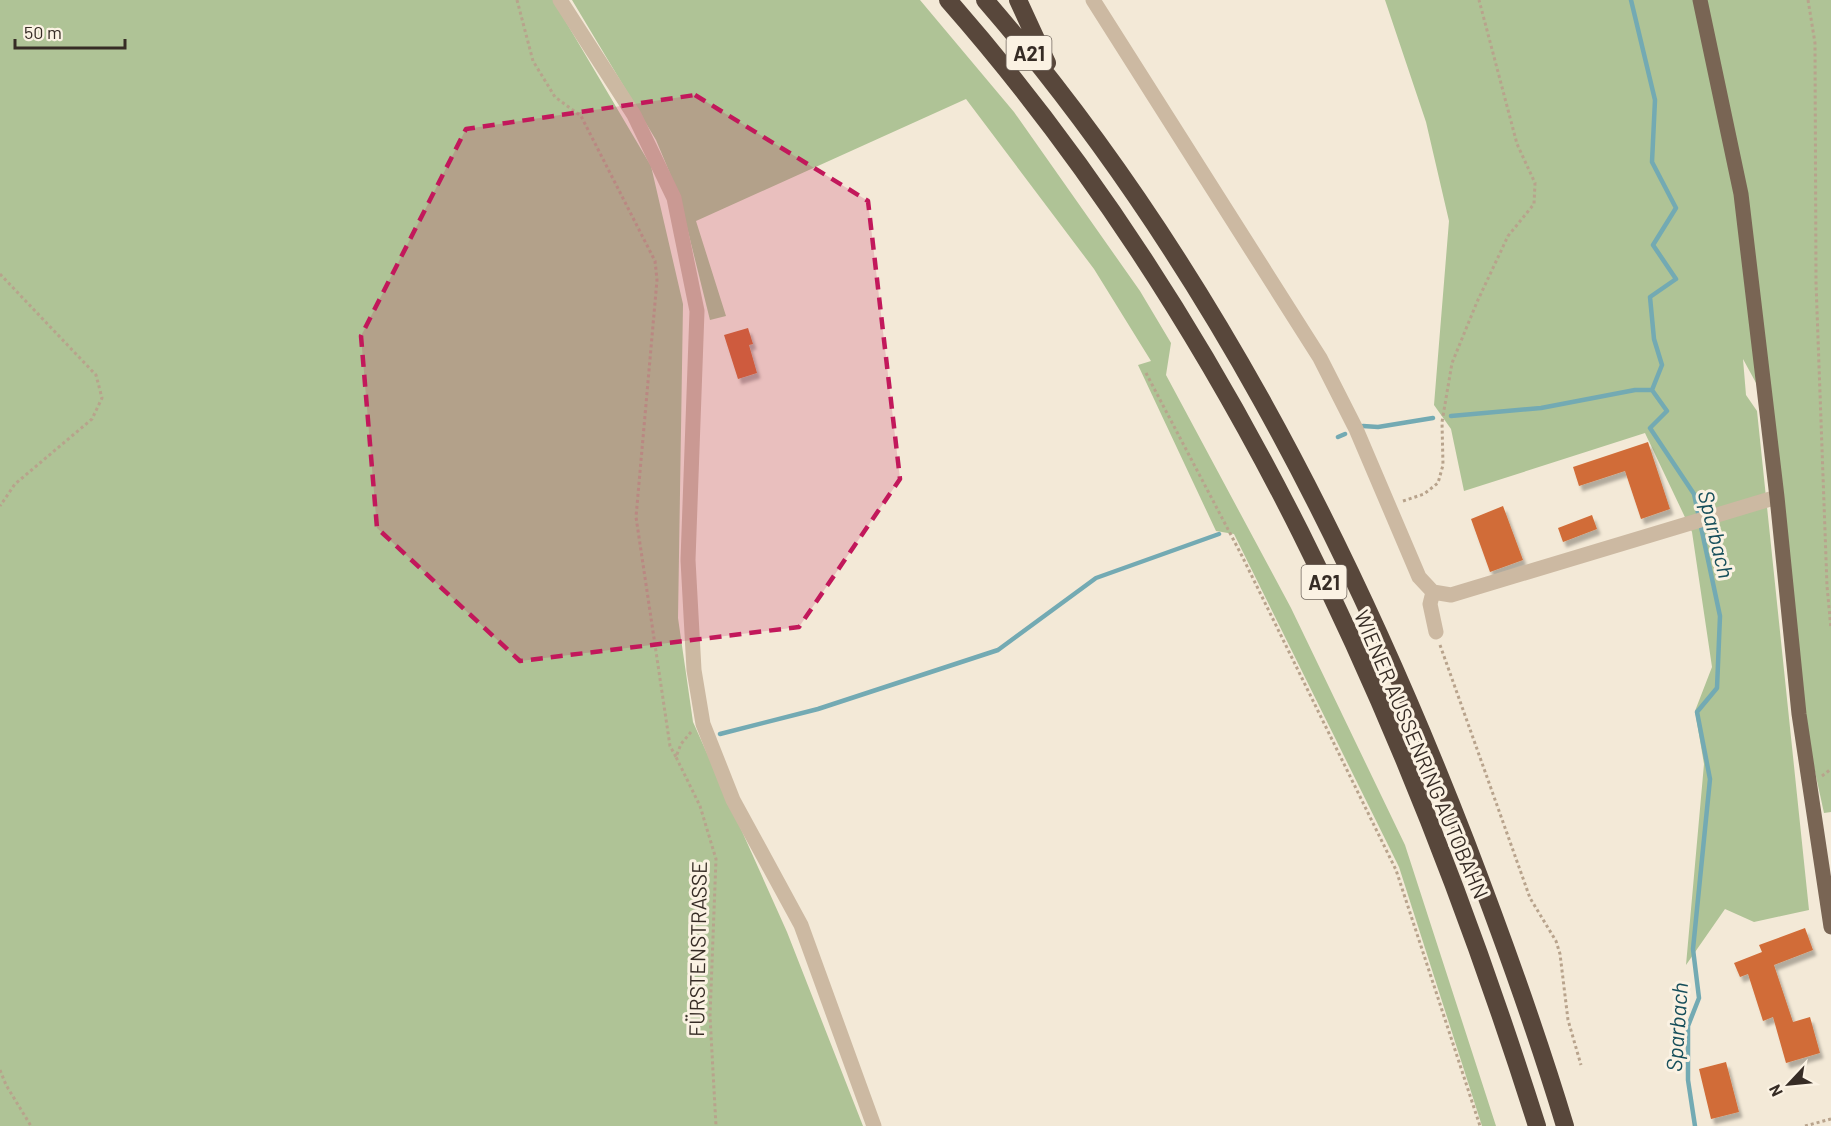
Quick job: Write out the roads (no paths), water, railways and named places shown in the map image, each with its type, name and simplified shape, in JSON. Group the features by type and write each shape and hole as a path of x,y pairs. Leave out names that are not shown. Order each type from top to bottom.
{"highway":[{"name":"WIENER AUSSENRING AUTOBAHN","path":"948,0 1018,85 1114,215 1218,380 1297,527 1354,645 1422,808 1464,914 1537,1126"},
{"name":"WIENER AUSSENRING AUTOBAHN","path":"985,0 1070,107 1181,265 1243,367 1325,520 1382,639 1444,785 1542,1051 1565,1126"},
{"path":"1018,0 1024,19 1070,107"}],"main road":[{"path":"1700,0 1741,194 1777,497 1799,714 1831,927"}],"street":[{"path":"560,0 634,115 674,198 697,311 688,560 693,670 703,724 733,800 801,925 874,1126"},
{"path":"1093,0 1320,358 1356,429 1419,577 1433,592 1451,595 1777,497"},
{"path":"1433,592 1430,604 1436,632"}],"waterway":[{"name":"Sparbach","path":"1631,0 1655,100 1652,162 1676,208 1653,245 1676,279 1650,297 1654,339 1662,365 1652,390 1667,411 1650,428 1694,494 1720,616 1717,688 1697,712 1710,779 1693,949 1699,998 1688,1026 1688,1080 1695,1126"},
{"path":"1451,416 1541,408 1635,390 1652,390"},
{"path":"1363,426 1378,427 1433,418"},
{"path":"1338,437 1345,434"},
{"path":"720,734 818,709 998,650 1096,578 1219,534"}]}
